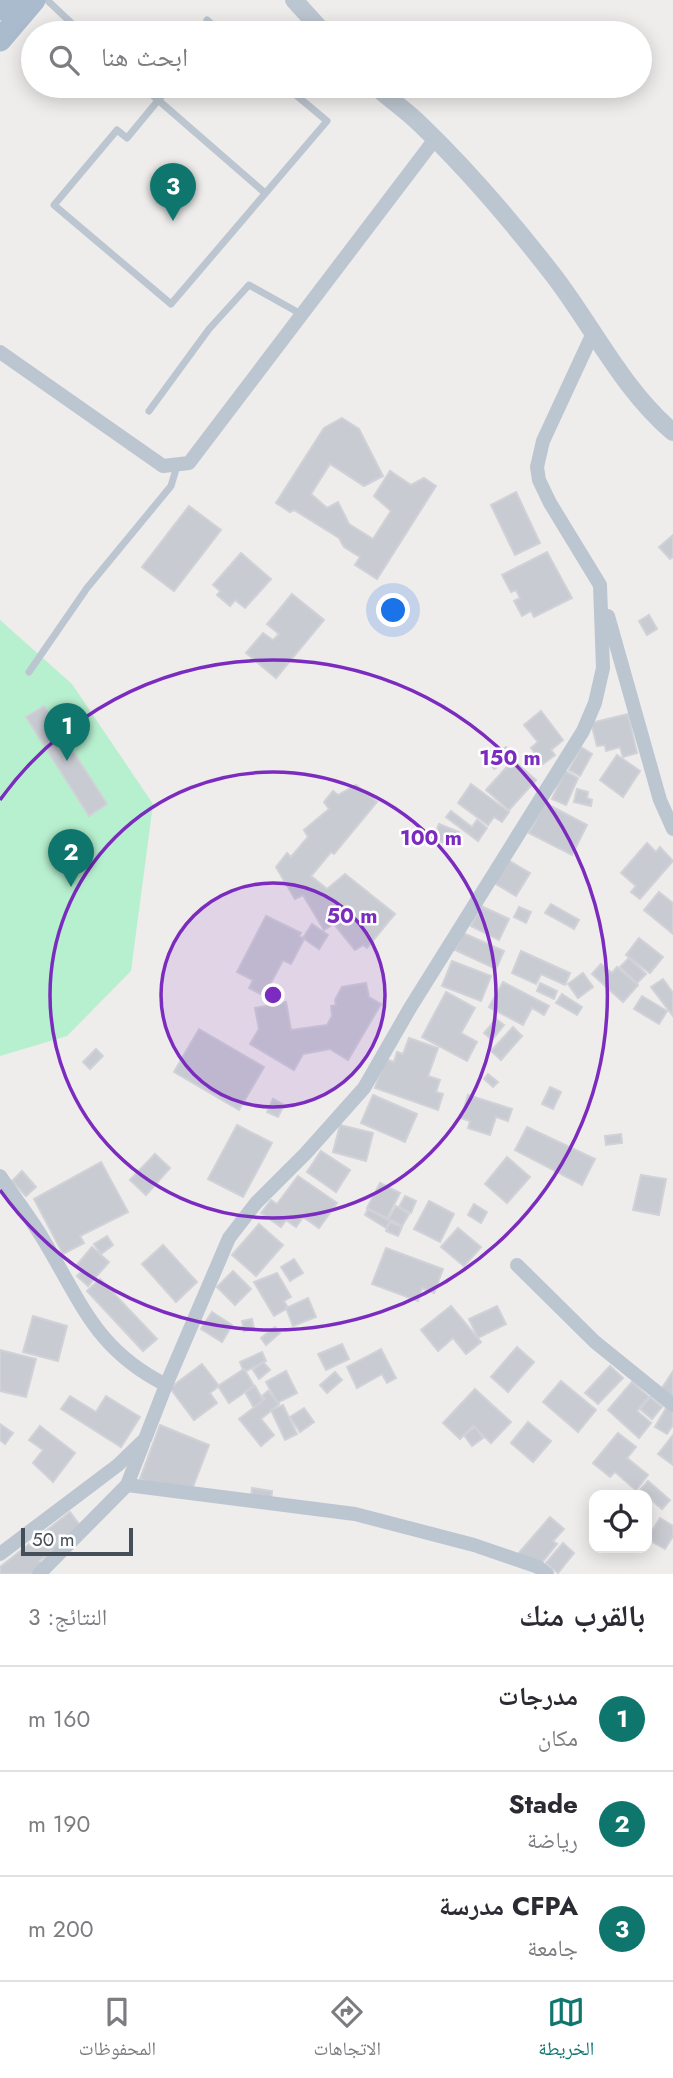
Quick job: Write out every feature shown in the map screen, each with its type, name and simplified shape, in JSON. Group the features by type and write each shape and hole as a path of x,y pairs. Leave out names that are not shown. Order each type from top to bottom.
{"main road":[{"path":"0,9 8,0"},
{"path":"0,40 34,0"}],"street":[{"path":"294,0 313,21"},
{"path":"389,98 435,139 525,239 642,400 673,432"},
{"path":"0,352 163,466 189,463 435,139"},
{"path":"594,331 543,441 537,467 538,480 600,585 656,788 673,829"},
{"path":"39,1574 127,1485 166,1385 229,1238 256,1203 306,1153 363,1088 416,997 583,732 603,668 600,585"},
{"path":"0,1176 42,1238 94,1328 137,1371 166,1385"},
{"path":"517,1265 596,1342 673,1405"},
{"path":"0,1554 118,1465 145,1439"},
{"path":"127,1485 355,1514 474,1545 538,1567 547,1574"}],"lane":[{"path":"47,0 69,21"},
{"path":"156,98 265,193"},
{"path":"158,100 127,138 117,130 54,205 171,304 327,121 299,98"},
{"path":"149,411 209,329 249,285 302,315"},
{"path":"29,671 87,588 171,485 177,466"}],"green space":[{"path":"0,620 72,684 153,804 131,971 67,1036 0,1056"}],"building":[{"path":"342,418 359,429 383,476 364,486 330,464 311,494 327,508 338,502 349,524 373,539 391,511 374,496 390,471 411,485 424,478 436,486 377,579 355,565 360,557 344,547 339,538 294,510 290,512 276,503 324,428"},
{"path":"516,492 540,543 515,555 491,505"},
{"path":"189,506 221,530 174,591 142,567"},
{"path":"673,535 673,557 670,559 659,547"},
{"path":"547,552 572,598 534,617 531,611 522,616 514,601 520,598 516,590 511,592 502,575"},
{"path":"241,553 271,579 245,608 235,600 230,606 217,595 220,591 213,585"},
{"path":"292,594 324,620 276,678 246,653 263,633 273,640 279,634 267,624"},
{"path":"649,615 657,629 647,635 639,621"},
{"path":"44,706 107,804 89,816 26,717"},
{"path":"541,711 563,740 551,750 555,755 543,764 531,748 538,742 524,725"},
{"path":"628,714 637,753 623,757 620,747 606,751 605,745 597,746 591,723"},
{"path":"506,747 513,758 494,769 487,758"},
{"path":"581,747 592,754 580,776 569,770"},
{"path":"617,755 640,771 623,797 600,780"},
{"path":"513,760 536,780 509,810 486,790"},
{"path":"565,771 578,778 566,805 552,799"},
{"path":"471,784 509,812 502,822 494,817 488,825 458,803"},
{"path":"356,785 377,802 334,854 331,852 311,876 327,889 345,874 395,914 367,948 363,945 355,950 334,924 324,930 303,895 295,899 276,867 287,853 291,857 308,837 304,830 329,809 324,802 333,791 338,795"},
{"path":"577,789 588,792 587,798 592,800 591,806 574,802"},
{"path":"545,803 587,825 572,855 529,833"},
{"path":"451,811 472,827 477,820 487,828 478,841 446,817"},
{"path":"439,824 459,832 454,846 433,839"},
{"path":"647,843 656,852 660,847 673,861 640,899 631,892 636,886 621,873"},
{"path":"508,860 530,873 516,896 494,883"},
{"path":"659,892 673,903 673,934 644,910"},
{"path":"551,904 579,920 574,929 545,913"},
{"path":"481,906 509,919 499,940 471,926"},
{"path":"519,907 531,912 526,923 514,917"},
{"path":"266,916 301,933 299,936 304,939 291,964 283,960 264,996 249,988 253,980 237,972"},
{"path":"312,924 328,935 319,949 303,938"},
{"path":"463,933 504,951 496,969 455,950"},
{"path":"639,938 663,957 650,973 626,955"},
{"path":"521,951 570,973 565,985 541,974 536,984 512,973"},
{"path":"629,958 646,974 637,983 620,967"},
{"path":"452,961 491,976 481,1001 442,986"},
{"path":"601,964 612,973 617,967 638,985 623,1002 592,974"},
{"path":"583,973 593,987 578,998 568,984"},
{"path":"663,979 673,993 673,1016 651,987"},
{"path":"503,982 549,1006 544,1015 532,1008 523,1025 489,1007"},
{"path":"366,983 369,997 381,1004 348,1060 330,1049 303,1054 294,1070 250,1044 259,1029 255,1008 286,1002 291,1030 327,1025 332,1016 331,1006 336,1005 335,1000 342,987"},
{"path":"540,983 557,991 554,999 537,991"},
{"path":"446,992 475,1008 461,1033 477,1042 467,1061 422,1037"},
{"path":"562,994 582,1007 577,1015 556,1003"},
{"path":"642,996 667,1011 659,1024 634,1009"},
{"path":"496,1019 504,1025 492,1040 484,1033"},
{"path":"513,1027 522,1036 501,1060 491,1051"},
{"path":"199,1029 264,1067 239,1110 174,1072"},
{"path":"409,1038 438,1048 428,1076 440,1080 436,1092 443,1094 438,1110 375,1088 385,1059 394,1062 397,1052 403,1054"},
{"path":"96,1049 103,1056 90,1069 83,1062"},
{"path":"488,1074 498,1082 493,1087 484,1079"},
{"path":"550,1087 561,1092 553,1109 542,1104"},
{"path":"373,1095 417,1114 405,1142 361,1123"},
{"path":"468,1095 512,1109 508,1121 496,1117 490,1135 468,1128 470,1121 461,1118"},
{"path":"273,1099 284,1105 278,1117 267,1112"},
{"path":"237,1125 272,1143 243,1197 208,1179"},
{"path":"340,1125 373,1133 366,1161 333,1152"},
{"path":"527,1127 595,1159 582,1185 515,1150"},
{"path":"621,1134 622,1143 606,1145 605,1136"},
{"path":"321,1151 350,1170 336,1192 307,1172"},
{"path":"155,1154 170,1168 146,1195 130,1180"},
{"path":"507,1157 530,1177 507,1203 485,1184"},
{"path":"101,1162 128,1212 80,1236 84,1243 63,1254 34,1199"},
{"path":"22,1171 36,1187 26,1196 12,1181"},
{"path":"641,1175 666,1179 659,1215 633,1210"},
{"path":"298,1176 337,1203 319,1228 303,1217 296,1227 286,1220 281,1227 261,1213 271,1200 277,1204"},
{"path":"380,1183 400,1193 387,1218 367,1208"},
{"path":"405,1196 416,1201 411,1213 399,1207"},
{"path":"429,1201 454,1214 440,1242 414,1229"},
{"path":"474,1204 487,1212 481,1223 468,1215"},
{"path":"396,1206 409,1214 402,1226 391,1220 386,1228 365,1215 368,1209 388,1220"},
{"path":"390,1222 402,1227 398,1236 386,1231"},
{"path":"259,1224 283,1245 256,1276 232,1255"},
{"path":"458,1228 481,1247 464,1266 441,1247"},
{"path":"107,1236 113,1245 101,1254 94,1244"},
{"path":"163,1245 197,1282 176,1302 142,1264"},
{"path":"92,1247 109,1262 88,1286 77,1276 82,1271 76,1266"},
{"path":"386,1248 443,1269 434,1293 422,1288 418,1301 372,1284"},
{"path":"294,1259 303,1273 290,1281 281,1267"},
{"path":"233,1271 251,1289 235,1305 217,1287"},
{"path":"277,1273 291,1297 284,1301 288,1308 274,1316 254,1282"},
{"path":"100,1279 157,1339 143,1351 87,1291"},
{"path":"308,1298 316,1317 293,1326 286,1308"},
{"path":"451,1306 481,1342 466,1354 453,1338 438,1351 421,1330"},
{"path":"497,1306 506,1324 478,1338 469,1319"},
{"path":"212,1312 232,1325 222,1342 201,1329"},
{"path":"33,1316 67,1326 58,1361 23,1352"},
{"path":"252,1319 254,1329 244,1331 242,1321"},
{"path":"275,1327 280,1333 266,1345 261,1338"},
{"path":"342,1344 349,1359 326,1370 318,1354"},
{"path":"517,1347 534,1362 508,1392 491,1377"},
{"path":"381,1349 396,1378 387,1383 382,1374 357,1388 347,1367"},
{"path":"0,1350 36,1359 26,1397 0,1391"},
{"path":"262,1352 266,1361 244,1372 240,1362"},
{"path":"263,1362 270,1370 259,1379 253,1370"},
{"path":"202,1364 219,1386 210,1393 217,1403 194,1420 170,1388"},
{"path":"610,1366 623,1378 598,1404 585,1393"},
{"path":"244,1369 254,1386 229,1403 218,1386"},
{"path":"286,1371 297,1393 277,1403 266,1382"},
{"path":"673,1371 673,1399 660,1391"},
{"path":"335,1372 342,1380 327,1393 320,1385"},
{"path":"561,1381 596,1410 578,1432 543,1402"},
{"path":"632,1382 649,1397 637,1411 651,1423 639,1438 608,1410"},
{"path":"255,1386 264,1402 254,1408 245,1392"},
{"path":"475,1389 511,1422 491,1443 473,1426 460,1439 443,1423"},
{"path":"268,1391 279,1404 261,1419 274,1435 261,1446 239,1419 265,1399 262,1396"},
{"path":"70,1396 96,1412 106,1396 140,1417 121,1447 61,1409"},
{"path":"650,1397 662,1407 652,1419 640,1409"},
{"path":"283,1405 297,1434 285,1440 271,1410"},
{"path":"304,1408 314,1422 300,1432 290,1417"},
{"path":"666,1408 673,1412 673,1425 667,1434 655,1427"},
{"path":"528,1422 551,1441 533,1462 511,1443"},
{"path":"0,1424 13,1433 5,1444 0,1440"},
{"path":"160,1425 209,1445 189,1497 140,1479"},
{"path":"40,1426 75,1453 53,1482 33,1463 43,1450 29,1440"},
{"path":"475,1427 483,1438 472,1446 464,1435"},
{"path":"618,1433 636,1447 627,1458 648,1475 636,1490 615,1472 610,1477 593,1463"},
{"path":"673,1435 673,1465 658,1454"},
{"path":"648,1481 670,1500 662,1509 652,1500 652,1490 640,1490"},
{"path":"252,1488 272,1491 271,1502 251,1500"},
{"path":"70,1512 82,1528 39,1561 44,1567 35,1574 0,1574 0,1567"},
{"path":"550,1517 564,1529 553,1541 557,1544 536,1570 518,1554"},
{"path":"660,1518 673,1526 673,1536 665,1549 652,1542 652,1531"},
{"path":"563,1543 574,1553 558,1573 546,1563"}],"place":[{"name":"CFPA مدرسة","path":"173,221"},
{"name":"مدرجات","path":"67,761"},
{"name":"Stade","path":"71,887"}]}
